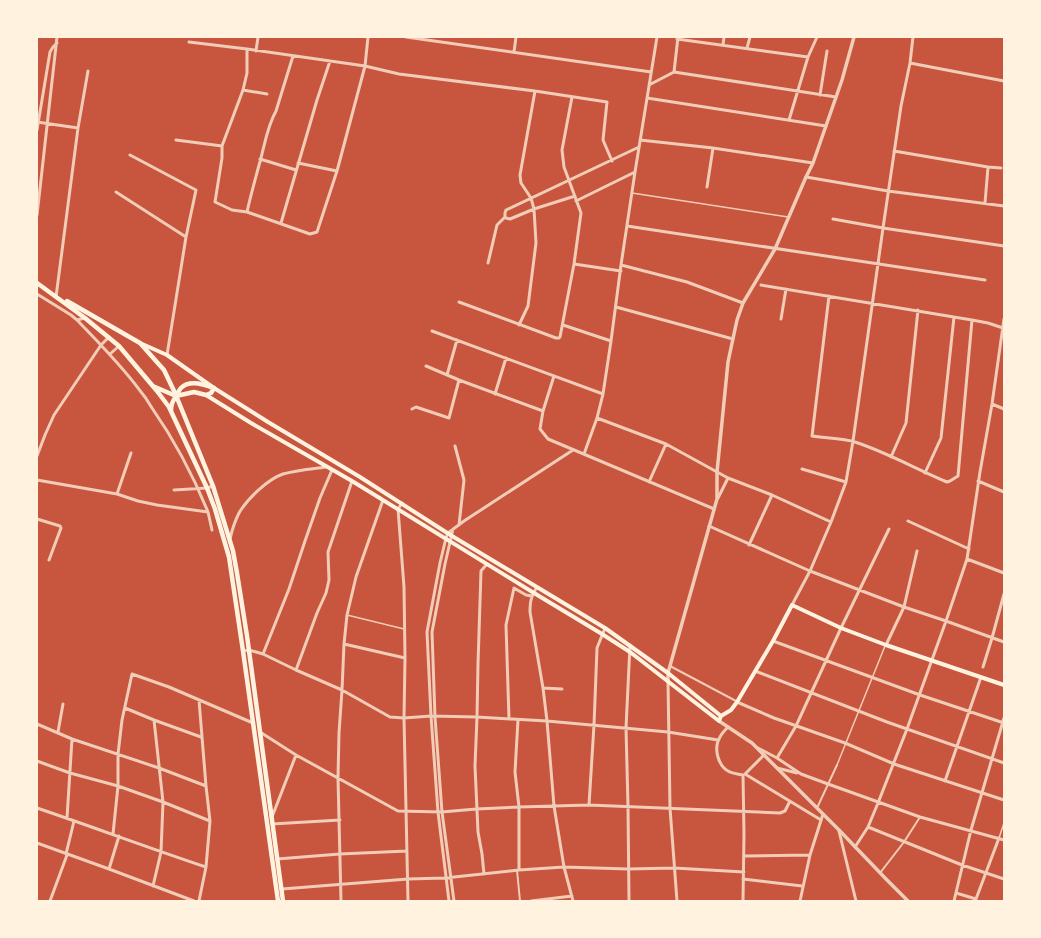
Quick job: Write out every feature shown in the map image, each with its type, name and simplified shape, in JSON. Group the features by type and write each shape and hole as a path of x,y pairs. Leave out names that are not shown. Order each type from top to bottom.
{"main road":[{"path":"37,283 109,337 119,346 152,385 169,407 207,488 215,509 228,557 243,651 278,901"},
{"path":"55,296 140,343 167,356 268,422 360,476 450,534 605,628 668,673 721,716"},
{"path":"140,343 164,370 176,396 213,486 230,539 236,566 249,650 283,901"},
{"path":"171,413 173,401 182,387 200,384 214,388"},
{"path":"152,385 176,396 194,392 206,395 251,424 352,481 533,594 630,652 719,721 721,716 731,710 738,702 792,605 841,628 886,645 1004,685"},
{"path":"206,395 211,393 214,388"}],"street":[{"path":"37,215 57,37"},
{"path":"256,51 258,37"},
{"path":"247,49 247,73 243,90 222,146 222,158 215,202 232,210 247,212 310,234 317,232 337,171 365,66 368,37"},
{"path":"406,37 652,72"},
{"path":"514,52 516,37"},
{"path":"584,454 597,418 603,394 612,341 621,265 635,172 657,37"},
{"path":"723,46 724,37"},
{"path":"747,48 750,37"},
{"path":"789,120 808,57 817,37"},
{"path":"717,499 717,472 728,362 737,320 743,303 775,249 813,164 842,80 854,37"},
{"path":"792,605 810,571 846,482 894,151 910,63 913,37"},
{"path":"674,72 678,38 723,46 808,57"},
{"path":"189,42 365,66 399,74 535,91 607,102 603,140 612,161"},
{"path":"37,130 50,52 57,43"},
{"path":"820,95 827,51"},
{"path":"247,212 254,180 272,118 276,111 293,56"},
{"path":"281,223 330,61"},
{"path":"910,63 1004,80"},
{"path":"55,296 78,128 88,71"},
{"path":"649,85 674,72 836,97"},
{"path":"243,90 267,94"},
{"path":"519,325 528,306 536,243 534,209 531,198 521,183 520,175 535,91"},
{"path":"459,302 519,325 559,338 562,333 581,213 564,167 562,150 572,97"},
{"path":"647,98 826,126"},
{"path":"38,122 78,128"},
{"path":"176,140 222,146"},
{"path":"640,140 713,148 813,164"},
{"path":"488,263 497,225 505,217 504,213 506,210 639,147"},
{"path":"707,187 713,148"},
{"path":"894,151 1001,168"},
{"path":"130,154 196,190 186,237 167,356"},
{"path":"260,160 296,170"},
{"path":"298,164 337,171"},
{"path":"985,204 988,167"},
{"path":"576,201 635,172"},
{"path":"806,177 888,191 1004,206"},
{"path":"116,192 186,237"},
{"path":"505,217 510,219 534,209 575,196"},
{"path":"833,219 1004,246"},
{"path":"627,226 985,280"},
{"path":"574,264 621,271"},
{"path":"621,265 687,282 743,303"},
{"path":"761,285 988,322 1003,328"},
{"path":"781,319 786,289"},
{"path":"37,294 77,320 110,354 139,388 161,420 184,460 208,512 212,530"},
{"path":"829,296 812,436 853,441 873,448 947,482 958,476 972,320"},
{"path":"616,307 733,339"},
{"path":"891,457 906,423 918,310"},
{"path":"925,473 942,438 954,317"},
{"path":"77,320 85,318"},
{"path":"855,847 868,827 894,764 967,560 1004,319"},
{"path":"563,325 612,341"},
{"path":"432,331 603,394"},
{"path":"37,456 54,414 101,345 109,337"},
{"path":"447,375 457,340"},
{"path":"110,354 119,346"},
{"path":"495,394 506,358"},
{"path":"426,366 495,394 543,411"},
{"path":"554,376 543,411 540,429 548,439 714,509"},
{"path":"412,409 416,407 449,418 459,380"},
{"path":"992,404 1004,409"},
{"path":"597,418 666,444 728,478 772,495 831,522"},
{"path":"649,482 666,444"},
{"path":"455,446 464,480 459,524"},
{"path":"449,901 438,812 427,632 440,563 450,534 459,524 573,450"},
{"path":"117,494 131,452"},
{"path":"230,539 240,512 253,496 268,482 282,475 302,470 326,467"},
{"path":"802,469 846,482"},
{"path":"263,654 289,589 312,520 332,470"},
{"path":"677,901 670,808 668,673 717,499 728,478"},
{"path":"37,480 117,494 157,505 208,512"},
{"path":"296,670 326,593 329,580 328,552 352,481"},
{"path":"978,482 1004,492"},
{"path":"174,490 198,489 213,486"},
{"path":"749,545 772,495"},
{"path":"341,901 338,733 347,615 356,577 384,500"},
{"path":"402,503 398,509 404,587 404,718 408,901"},
{"path":"37,519 61,527 49,560"},
{"path":"908,521 969,548"},
{"path":"709,526 810,571 904,607 1004,642"},
{"path":"778,758 796,726 889,529"},
{"path":"448,540 432,632 435,717 442,812 454,901"},
{"path":"886,645 904,607 917,551"},
{"path":"967,560 1004,573"},
{"path":"484,874 476,809 475,766 481,571 487,564"},
{"path":"537,587 530,601 530,612 547,721 554,806 564,867 573,901"},
{"path":"510,719 506,625 514,588 526,595 533,594"},
{"path":"983,667 1004,594"},
{"path":"589,805 597,648 605,628"},
{"path":"427,632 432,632"},
{"path":"773,641 1003,723"},
{"path":"344,644 405,658"},
{"path":"629,901 626,728 630,645"},
{"path":"243,651 249,650 263,654 342,690 390,717 477,717 547,721 668,732 718,740"},
{"path":"670,666 738,702 774,718 894,764 1004,800"},
{"path":"755,671 907,729 1004,763"},
{"path":"113,834 118,786 118,754 122,720 132,674 169,687 253,723"},
{"path":"945,781 981,677"},
{"path":"542,688 562,689"},
{"path":"199,700 210,821 206,867 199,901"},
{"path":"58,732 63,704"},
{"path":"125,708 202,737"},
{"path":"721,716 728,727"},
{"path":"954,901 971,830 1004,718"},
{"path":"153,886 161,852 163,802 154,720"},
{"path":"518,720 515,772 519,807 518,870 520,901"},
{"path":"719,721 752,743 908,901"},
{"path":"37,724 72,739 159,768 206,786"},
{"path":"728,727 719,737 716,750 720,762 724,768 730,772 744,774 821,820"},
{"path":"260,732 296,755 398,811 442,812 476,809 589,805 780,813 785,811 790,801"},
{"path":"67,818 72,739"},
{"path":"756,747 778,758 801,774"},
{"path":"272,819 296,755"},
{"path":"743,901 744,774 764,755"},
{"path":"37,761 70,773 118,786 210,821"},
{"path":"816,808 836,765"},
{"path":"777,768 801,774 920,817 1004,840"},
{"path":"37,808 206,867"},
{"path":"800,901 802,886 810,855 823,814"},
{"path":"880,873 904,842 920,817"},
{"path":"272,824 340,820"},
{"path":"50,901 66,855 74,821"},
{"path":"868,827 948,858 962,865 1004,879"},
{"path":"839,830 856,901"},
{"path":"109,869 119,836"},
{"path":"956,893 976,899 999,838"},
{"path":"37,843 66,855 109,869 194,901"},
{"path":"277,859 407,850"},
{"path":"744,856 810,855"},
{"path":"282,889 408,879 446,878 518,870 564,867 674,868 744,872"},
{"path":"743,879 802,886"},
{"path":"531,901 572,896"}],"lane":[{"path":"632,193 789,217"},
{"path":"347,615 404,629"},
{"path":"836,765 886,645"},
{"path":"999,838 1004,823"}]}
